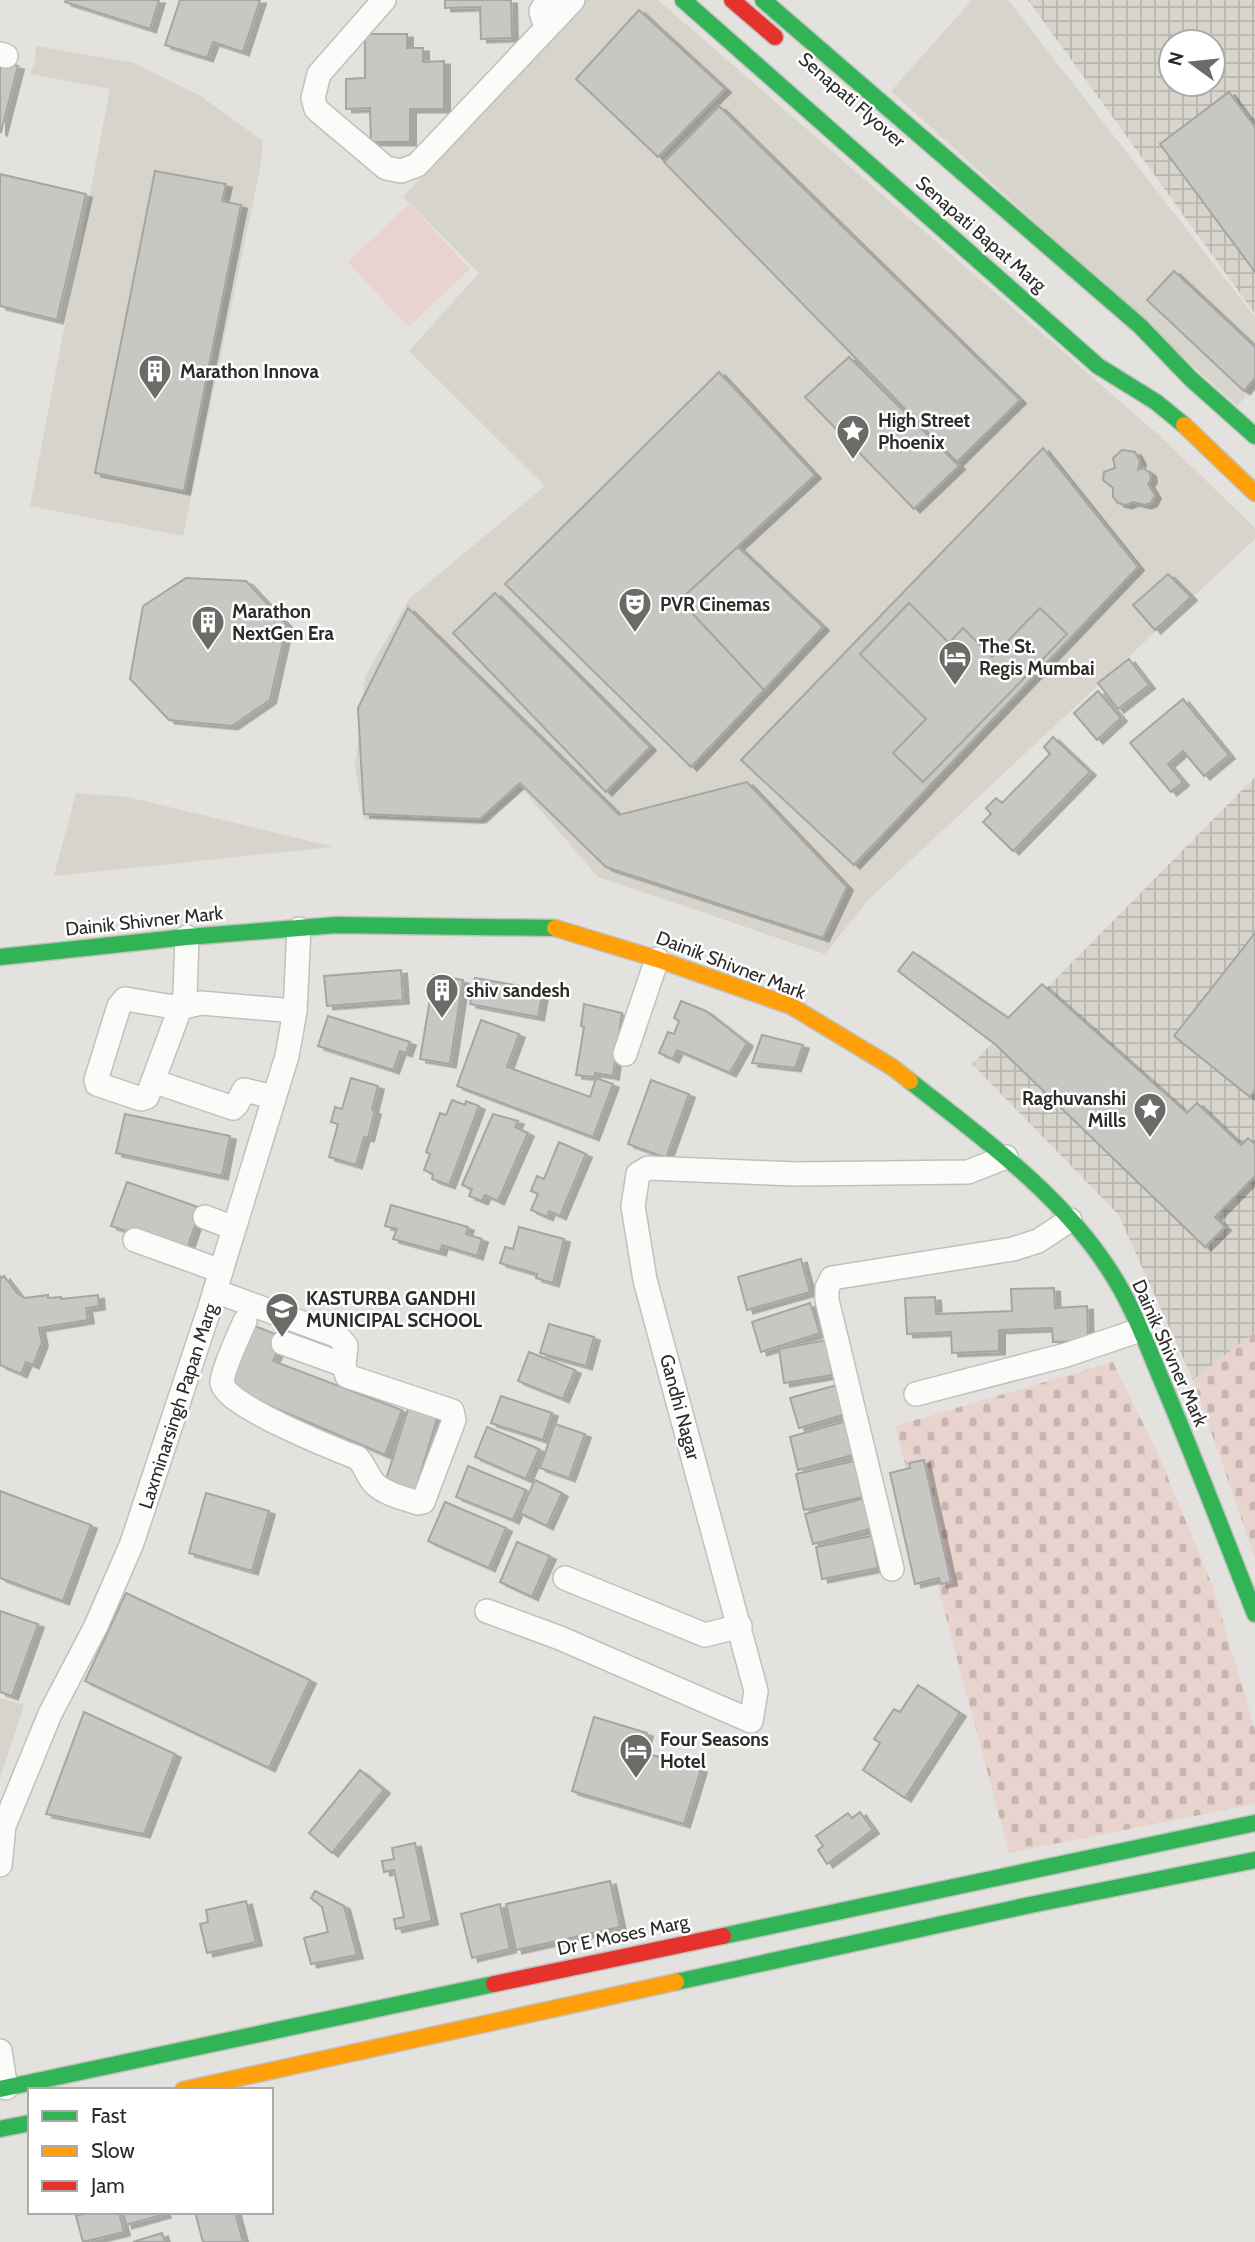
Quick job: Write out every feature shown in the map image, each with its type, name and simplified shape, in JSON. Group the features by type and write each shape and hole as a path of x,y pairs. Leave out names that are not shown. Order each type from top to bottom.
{"main road":[{"name":"Senapati Bapat Marg","path":"683,0 1098,366 1156,402 1199,438 1255,493"},
{"name":"Senapati Flyover","path":"706,0 873,146"},
{"name":"Senapati Flyover","path":"732,0 784,45"},
{"name":"Senapati Bapat Marg","path":"763,0 1140,326 1191,379 1255,436"},
{"path":"1114,357 1156,402"},
{"path":"1148,357 1191,379"},
{"name":"Dainik Shivner Mark","path":"0,957 187,937 357,924 561,929 791,1006 891,1068 1006,1157 1070,1220 1110,1271 1140,1330 1192,1453 1255,1614"},
{"name":"Dr E Moses Marg","path":"3,2089 539,1994 1027,1889 1255,1823"},
{"name":"Dr E Moses Marg","path":"190,2088 539,1994 1027,1889 1255,1860"},
{"path":"0,2129 28,2123"}],"street":[{"path":"384,0 319,74 313,98 316,109 386,168 401,171 417,165 573,0"},
{"path":"548,0 541,11 543,19 550,24"},
{"name":"Laxminarsingh Papan Marg","path":"0,1865 4,1826 50,1714 96,1626 132,1543 203,1367 215,1291 287,1056 295,1012 299,929"},
{"path":"187,937 185,995 180,1008 147,1097 141,1100 97,1084 119,1006 125,999 180,1008 201,1003 295,1012"},
{"path":"625,1054 657,959"},
{"path":"153,1081 233,1108 244,1090 275,1097"},
{"name":"Gandhi Nagar","path":"487,1611 560,1638 751,1721 756,1691 645,1280 633,1206 638,1174 648,1168 796,1174 968,1172 1006,1157"},
{"path":"205,1217 234,1228"},
{"path":"892,1569 827,1300 827,1288 832,1278 1013,1249 1038,1241 1070,1220"},
{"path":"135,1240 215,1291 338,1336 346,1346 344,1365 347,1376 448,1409 454,1414 421,1503 376,1486 358,1458 271,1421 226,1391 222,1380 238,1320 215,1291"},
{"path":"916,1394 1066,1355 1140,1330"},
{"path":"283,1343 344,1365"},
{"path":"565,1578 705,1635 740,1626"},
{"path":"0,2052 3,2089"}],"shaded area":[{"name":"High Street Phoenix","path":"581,0 658,0 1161,437 1255,528 1255,539 868,900 825,954 598,877 523,790 481,825 364,820 355,766 365,677 409,599 545,486 409,351 479,273 403,197"},
{"path":"972,0 1008,0 1255,317 1255,386 1237,406 891,91"},
{"path":"1028,0 1255,0 1255,314"},
{"path":"36,46 134,63 199,95 263,141 260,169 183,536 30,506 110,89 30,74 35,61"},
{"name":"Raghuvanshi Mills","path":"1255,777 1255,1332 1193,1380 1118,1214 972,1064"},
{"path":"76,793 128,797 334,847 54,876"},
{"path":"0,1698 24,1705 0,1778"}],"green space":[{"path":"409,204 470,269 408,327 348,262"},
{"path":"1255,1332 1255,1558 1193,1380"},
{"path":"1113,1362 1159,1456 1212,1585 1255,1730 1255,1804 1009,1853 895,1426"}],"building":[{"path":"159,0 150,29 65,2"},
{"path":"180,0 260,0 243,52 213,42 207,58 165,45"},
{"path":"445,0 511,0 512,38 481,39 480,7 445,8"},
{"path":"639,10 725,89 658,157 576,79"},
{"path":"365,34 407,34 407,48 423,48 423,62 444,61 444,109 410,109 410,142 371,142 370,108 346,109 346,79 365,78"},
{"path":"0,61 18,66 1,132 0,131"},
{"path":"1229,92 1255,127 1255,272 1160,144 1221,98 1227,98"},
{"path":"719,106 1020,400 957,462 664,162"},
{"name":"Marathon Innova","path":"155,171 226,184 222,201 241,205 184,491 95,473"},
{"path":"0,174 86,194 57,320 0,306"},
{"path":"1174,271 1255,347 1255,378 1244,391 1147,300"},
{"path":"849,357 959,466 914,509 805,397"},
{"path":"719,372 815,475 680,600 764,690 691,767 505,584"},
{"path":"1043,448 1138,567 854,865 741,760"},
{"path":"1122,450 1135,452 1140,461 1138,470 1143,468 1150,473 1148,484 1155,495 1151,503 1118,503 1113,497 1113,488 1103,480 1104,472 1115,468 1113,458"},
{"path":"738,547 823,627 764,690 680,600"},
{"path":"1168,574 1191,597 1155,630 1133,605"},
{"name":"Marathon NextGen Era","path":"186,578 246,581 287,625 270,700 232,726 169,720 130,679 143,606"},
{"path":"495,593 650,747 606,792 453,633"},
{"name":"The St. Regis Mumbai","path":"909,603 949,643 963,628 992,657 1040,608 1067,634 923,782 893,753 926,719 860,654"},
{"path":"408,608 619,815 747,782 847,887 823,938 606,867 520,783 480,819 364,814 358,708"},
{"path":"1129,659 1149,685 1118,709 1098,683"},
{"path":"1098,691 1121,718 1097,740 1074,713"},
{"path":"1183,699 1229,755 1204,776 1183,751 1168,764 1183,782 1171,792 1130,743"},
{"path":"1053,737 1090,772 1013,851 983,822 991,814 986,808 996,798 1002,803 1050,754 1044,747"},
{"path":"1255,933 1255,1090 1250,1097 1174,1036"},
{"path":"913,952 1008,1018 1042,984 1187,1113 1197,1103 1241,1145 1248,1138 1255,1144 1255,1176 1215,1217 1225,1227 1205,1247 996,1045 898,971"},
{"path":"401,970 403,1000 327,1006 324,976"},
{"name":"shiv sandesh","path":"434,975 463,980 450,1064 420,1059"},
{"path":"475,978 543,990 538,1017 470,1004"},
{"path":"681,1001 706,1011 747,1043 730,1073 677,1050 673,1059 659,1053 668,1032 674,1034 679,1021 674,1018"},
{"path":"584,1004 622,1013 613,1076 595,1073 594,1077 576,1075 584,1027 581,1026"},
{"path":"328,1016 410,1042 406,1053 400,1051 393,1070 318,1046"},
{"path":"481,1020 519,1034 507,1067 590,1097 596,1078 613,1084 593,1137 457,1086"},
{"path":"762,1035 803,1045 795,1068 752,1063"},
{"path":"351,1078 378,1086 368,1138 364,1137 356,1165 329,1157 338,1124 331,1122 335,1107 342,1109"},
{"path":"651,1080 689,1094 666,1158 628,1144"},
{"path":"452,1100 479,1106 449,1185 432,1179 433,1174 424,1170 430,1154 426,1152 440,1113 446,1115"},
{"path":"125,1114 230,1136 222,1176 116,1153"},
{"path":"493,1114 518,1121 515,1127 528,1133 498,1201 485,1195 482,1201 469,1196 472,1189 462,1185"},
{"path":"559,1142 586,1154 560,1216 549,1211 547,1217 531,1210 538,1194 531,1191 537,1176 544,1179"},
{"path":"127,1182 201,1208 186,1252 111,1226"},
{"path":"391,1205 468,1227 466,1234 482,1239 477,1256 442,1245 440,1252 393,1239 397,1229 385,1226"},
{"path":"519,1227 564,1239 553,1283 536,1278 537,1274 500,1263 505,1247 513,1249"},
{"path":"801,1259 810,1292 747,1310 738,1277"},
{"path":"0,1276 4,1276 18,1294 25,1298 48,1295 48,1298 61,1299 98,1295 99,1306 86,1308 88,1320 39,1328 42,1343 33,1365 26,1362 21,1374 0,1365"},
{"path":"1054,1288 1055,1308 1087,1306 1088,1341 1053,1342 1052,1328 999,1330 999,1351 952,1353 951,1332 907,1334 905,1298 935,1297 936,1314 1012,1311 1011,1289"},
{"path":"810,1303 820,1333 761,1352 752,1322"},
{"path":"549,1324 594,1337 586,1366 540,1353"},
{"path":"252,1325 283,1337 273,1361 402,1410 385,1455 228,1388"},
{"path":"827,1340 832,1375 784,1383 779,1349"},
{"path":"529,1352 575,1370 563,1399 518,1381"},
{"path":"837,1385 846,1414 799,1428 790,1398"},
{"path":"501,1396 552,1413 543,1440 491,1423"},
{"path":"410,1403 439,1412 414,1495 384,1486"},
{"path":"847,1421 856,1454 798,1470 790,1437"},
{"path":"555,1424 585,1434 569,1478 540,1468"},
{"path":"487,1427 539,1449 526,1479 475,1457"},
{"path":"859,1460 867,1496 804,1510 796,1474"},
{"path":"924,1460 951,1582 941,1584 939,1578 915,1584 890,1473 910,1468 909,1463"},
{"path":"468,1466 526,1490 513,1520 456,1497"},
{"path":"535,1480 562,1493 547,1526 520,1513"},
{"path":"0,1491 91,1525 63,1601 0,1578"},
{"path":"206,1493 269,1511 252,1571 189,1553"},
{"path":"865,1498 873,1528 813,1544 805,1514"},
{"path":"445,1502 506,1528 489,1568 428,1541"},
{"path":"872,1536 878,1568 822,1579 816,1547"},
{"path":"517,1542 550,1556 532,1597 500,1582"},
{"path":"126,1593 310,1680 269,1768 85,1681"},
{"path":"0,1611 38,1624 12,1696 0,1692"},
{"path":"918,1685 960,1713 905,1798 863,1770 880,1743 874,1739 894,1709 900,1712"},
{"path":"84,1712 175,1754 144,1834 46,1814"},
{"name":"Four Seasons Hotel","path":"594,1717 647,1733 642,1752 701,1769 684,1824 572,1791"},
{"path":"360,1770 384,1790 332,1853 309,1833"},
{"path":"860,1812 873,1830 827,1864 818,1850 823,1846 816,1836 848,1813 852,1818"},
{"path":"415,1843 432,1921 396,1929 394,1919 404,1917 394,1870 384,1872 382,1861 394,1859 392,1848"},
{"path":"610,1881 620,1927 516,1950 506,1904"},
{"path":"315,1891 344,1906 357,1955 311,1964 304,1938 328,1932 322,1907 311,1898"},
{"path":"246,1901 256,1942 207,1953 200,1924 208,1922 206,1910"},
{"path":"500,1904 510,1949 472,1958 461,1914"},
{"path":"120,2214 124,2232 83,2242 76,2216"},
{"path":"123,2214 165,2214 126,2225"},
{"path":"196,2214 236,2214 243,2242 203,2242"},
{"path":"162,2233 165,2242 133,2242"}],"traffic: fast":[{"path":"683,0 1098,366 1156,402 1184,425"},
{"path":"763,0 1140,326 1191,379 1255,436"},
{"path":"0,957 187,937 336,925 555,928"},
{"path":"910,1081 991,1145 1043,1191 1068,1216 1110,1271 1146,1342 1255,1614"},
{"path":"723,1936 1255,1823"},
{"path":"676,1982 1030,1905 1255,1860"},
{"path":"0,2089 494,1984"},
{"path":"0,2129 28,2123"}],"traffic: slow":[{"path":"1184,425 1255,493"},
{"path":"555,928 657,959 791,1006 892,1067 910,1081"},
{"path":"192,2088 676,1982"}],"traffic: jam":[{"path":"732,0 775,37"},
{"path":"494,1984 723,1936"}],"place":[{"name":"Marathon Innova","path":"155,401"},
{"name":"High Street Phoenix","path":"853,461"},
{"name":"PVR Cinemas","path":"635,634"},
{"name":"Marathon NextGen Era","path":"208,652"},
{"name":"The St. Regis Mumbai","path":"955,687"},
{"name":"shiv sandesh","path":"442,1020"},
{"name":"Raghuvanshi Mills","path":"1150,1139"},
{"name":"KASTURBA GANDHI MUNICIPAL SCHOOL","path":"282,1339"},
{"name":"Four Seasons Hotel","path":"636,1780"}]}
